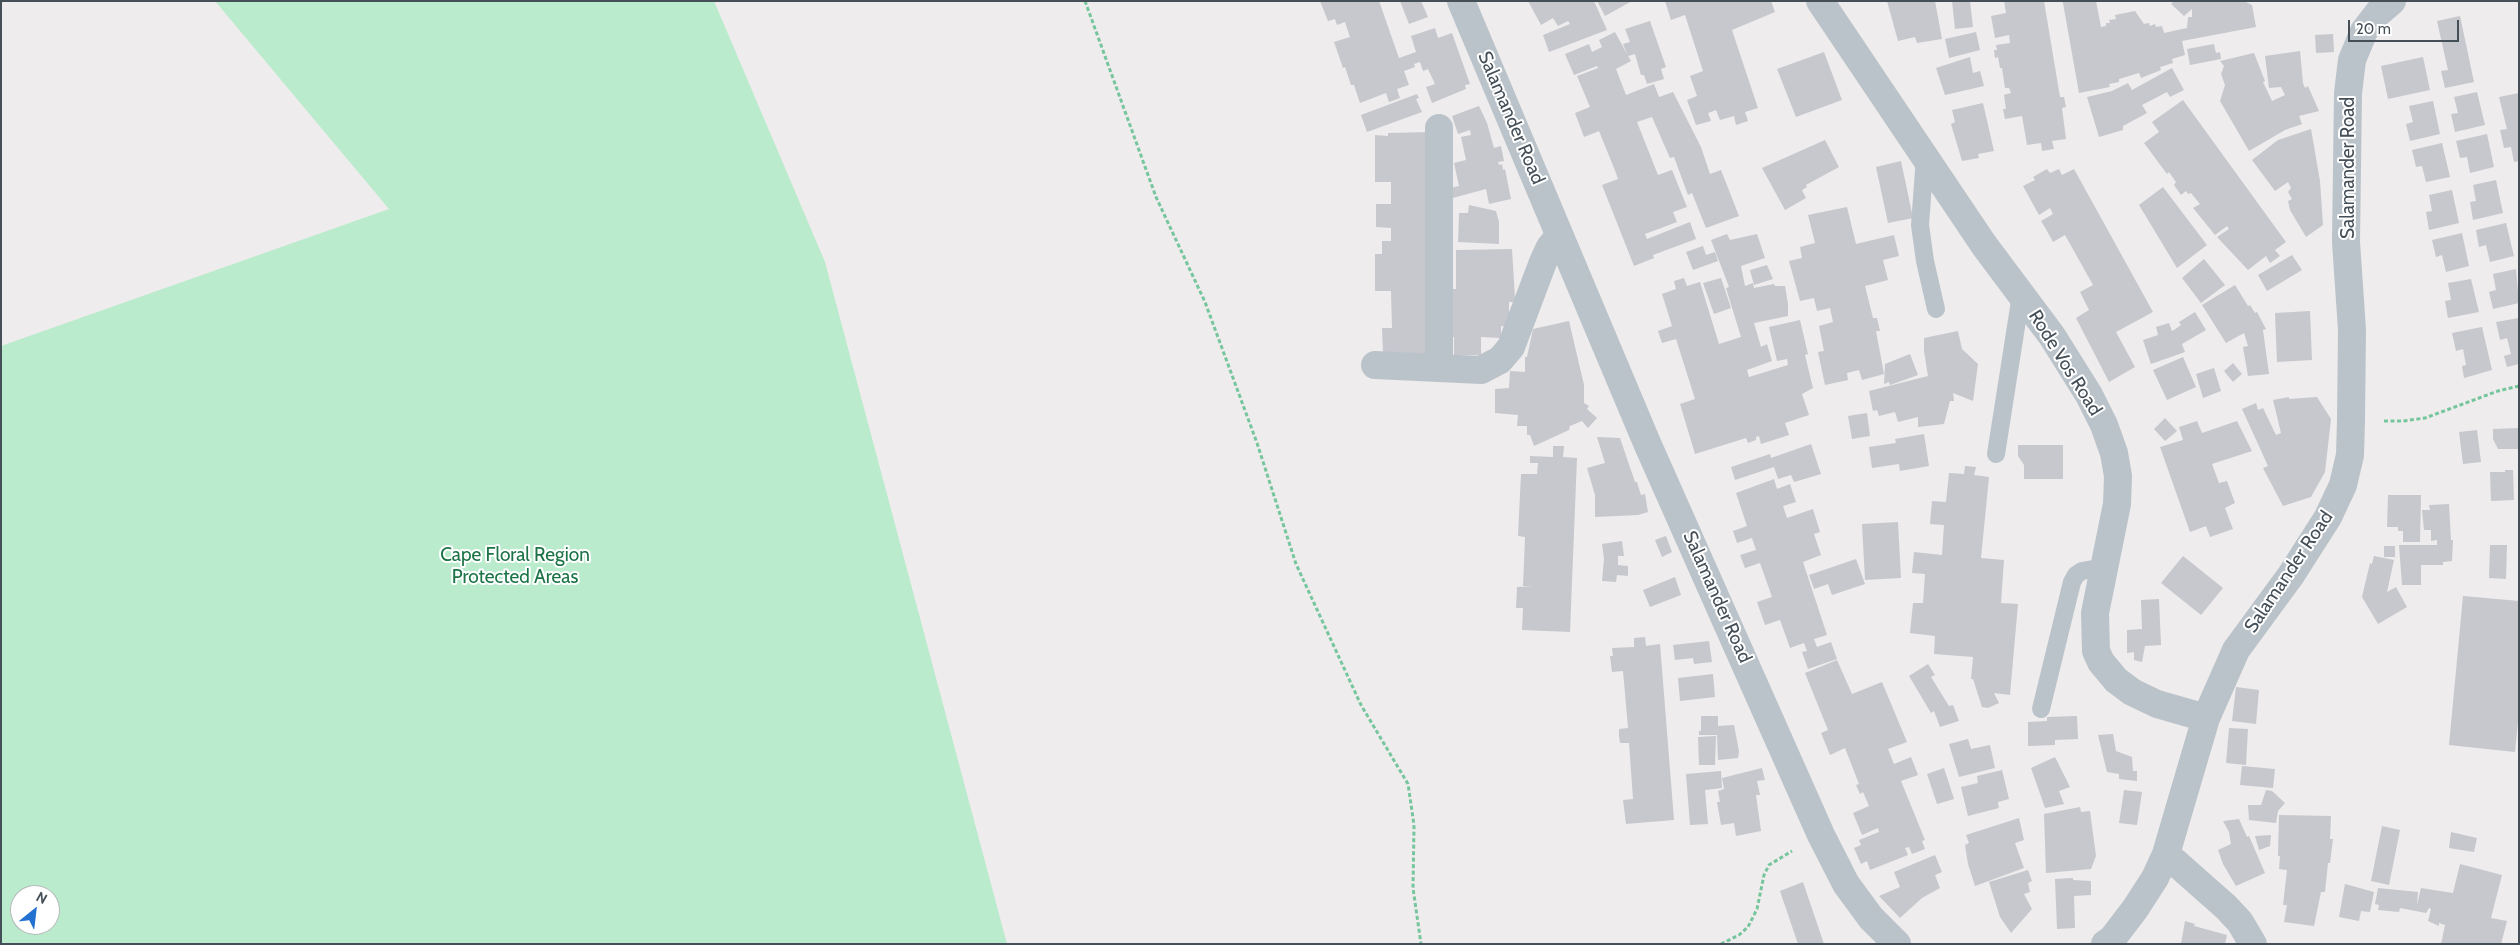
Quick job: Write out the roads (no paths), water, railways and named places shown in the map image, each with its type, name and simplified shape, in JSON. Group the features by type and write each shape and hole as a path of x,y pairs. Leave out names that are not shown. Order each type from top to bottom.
{"street":[{"name":"Salamander Road","path":"1461,1 1647,443 1821,835 1846,884 1871,918 1897,944"},
{"name":"Rode Vos Road","path":"1820,1 1984,245 2052,336 2089,395 2114,453 2118,476 2117,504 2095,613 2096,651 2101,662 2116,680 2132,692 2157,704 2206,718"},
{"name":"Salamander Road","path":"2105,944 2112,939 2135,909 2155,878 2166,854 2206,718 2221,680 2236,650 2291,575 2328,517 2343,485 2350,454 2351,420 2352,330 2346,242 2348,93 2352,60 2364,31 2378,13 2392,1"},
{"path":"1439,128 1439,367"},
{"path":"1375,365 1482,370 1491,366 1505,356 1523,318 1550,247 1559,236"},
{"path":"2166,854 2226,907 2240,922 2253,944"}],"lane":[{"path":"1926,157 1920,225 1925,261 1936,309"},
{"path":"1996,454 2021,295"},
{"path":"2041,708 2072,582 2076,575 2082,571 2104,567"}],"park label":[{"name":"Cape Floral Region Protected Areas","path":"515,566"}]}
